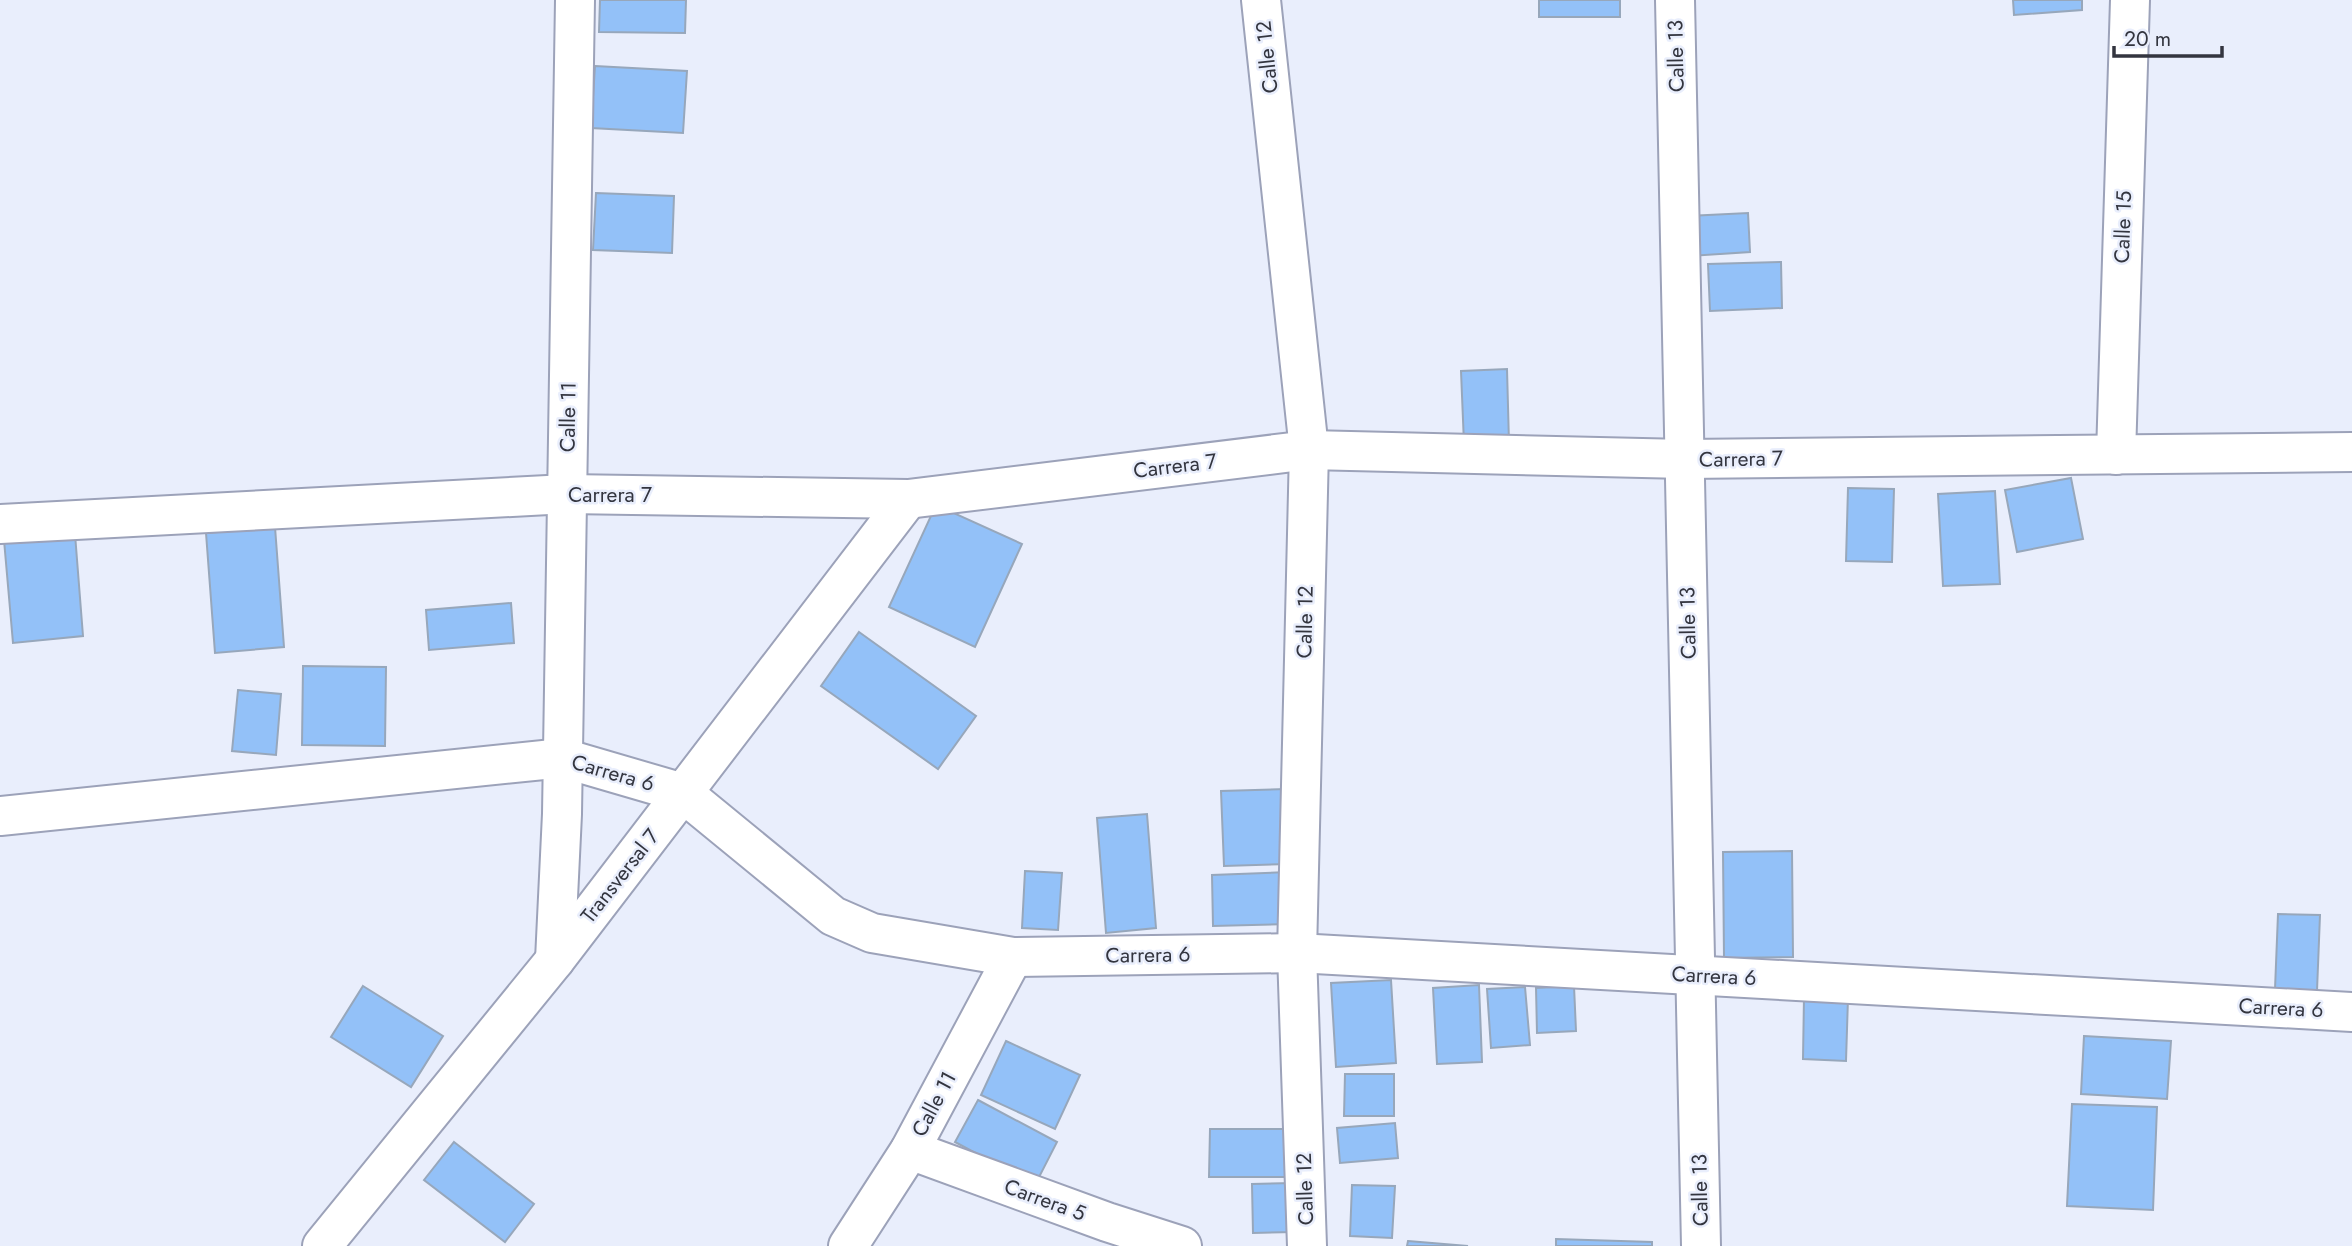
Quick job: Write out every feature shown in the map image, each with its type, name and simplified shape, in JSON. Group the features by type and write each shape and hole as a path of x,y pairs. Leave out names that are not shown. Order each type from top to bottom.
{"street":[{"name":"Calle 11","path":"555,960 563,758 575,0"},
{"name":"Calle 12","path":"1261,0 1309,450 1297,953 1307,1246"},
{"name":"Calle 13","path":"1675,0 1701,1246"},
{"name":"Calle 15","path":"2116,454 2130,0"},
{"name":"Carrera 7","path":"0,524 567,494 908,499 1309,450 1685,459 2352,452"},
{"name":"Transversal 7","path":"322,1246 555,960 908,499"},
{"name":"Carrera 6","path":"0,816 563,758 684,793 833,916 872,933 1013,957 1297,953 2352,1013"},
{"name":"Calle 11","path":"848,1246 910,1150 1013,957"},
{"name":"Carrera 5","path":"910,1150 1107,1222 1182,1246"}],"building":[{"path":"600,0 686,0 685,33 599,32"},
{"path":"1539,0 1620,0 1620,17 1539,17"},
{"path":"2013,0 2082,0 2082,10 2014,15"},
{"path":"595,66 687,71 683,133 591,128"},
{"path":"596,193 674,196 672,253 593,250"},
{"path":"1748,213 1750,252 1690,256 1688,216"},
{"path":"1781,262 1782,308 1710,311 1708,264"},
{"path":"1507,369 1509,443 1464,444 1461,371"},
{"path":"2071,478 2083,539 2017,552 2005,490"},
{"path":"1848,488 1894,489 1892,562 1846,561"},
{"path":"1995,491 2000,584 1943,586 1938,494"},
{"path":"936,505 1022,544 975,647 889,607"},
{"path":"275,527 284,647 215,653 206,533"},
{"path":"75,534 83,636 13,643 4,540"},
{"path":"511,603 514,643 429,650 426,610"},
{"path":"859,632 976,716 938,769 821,686"},
{"path":"303,666 386,667 385,746 302,745"},
{"path":"238,690 281,694 276,755 232,751"},
{"path":"1286,789 1288,864 1224,866 1221,791"},
{"path":"1147,814 1156,928 1106,933 1097,818"},
{"path":"1792,851 1793,957 1724,958 1723,852"},
{"path":"1025,871 1062,873 1058,930 1022,928"},
{"path":"1288,872 1289,924 1213,926 1212,875"},
{"path":"2278,914 2320,915 2317,991 2275,989"},
{"path":"1391,980 1396,1063 1336,1067 1331,983"},
{"path":"1479,985 1482,1062 1437,1064 1433,988"},
{"path":"363,986 443,1036 411,1087 331,1037"},
{"path":"1574,986 1576,1031 1537,1033 1536,988"},
{"path":"1525,987 1530,1045 1491,1048 1487,989"},
{"path":"1804,997 1848,998 1846,1061 1803,1059"},
{"path":"2084,1036 2171,1041 2167,1099 2081,1094"},
{"path":"1006,1041 1080,1075 1055,1129 981,1095"},
{"path":"1345,1074 1394,1074 1394,1116 1344,1116"},
{"path":"978,1100 1057,1142 1035,1185 955,1142"},
{"path":"2072,1104 2157,1107 2153,1210 2067,1206"},
{"path":"1395,1123 1398,1158 1340,1163 1337,1128"},
{"path":"1210,1129 1289,1129 1289,1177 1209,1177"},
{"path":"454,1142 534,1204 505,1242 424,1180"},
{"path":"1293,1183 1294,1232 1253,1233 1252,1184"},
{"path":"1352,1185 1395,1186 1392,1238 1350,1236"},
{"path":"1556,1239 1652,1242 1652,1246 1556,1246"},
{"path":"1408,1241 1468,1246 1407,1246"}]}
